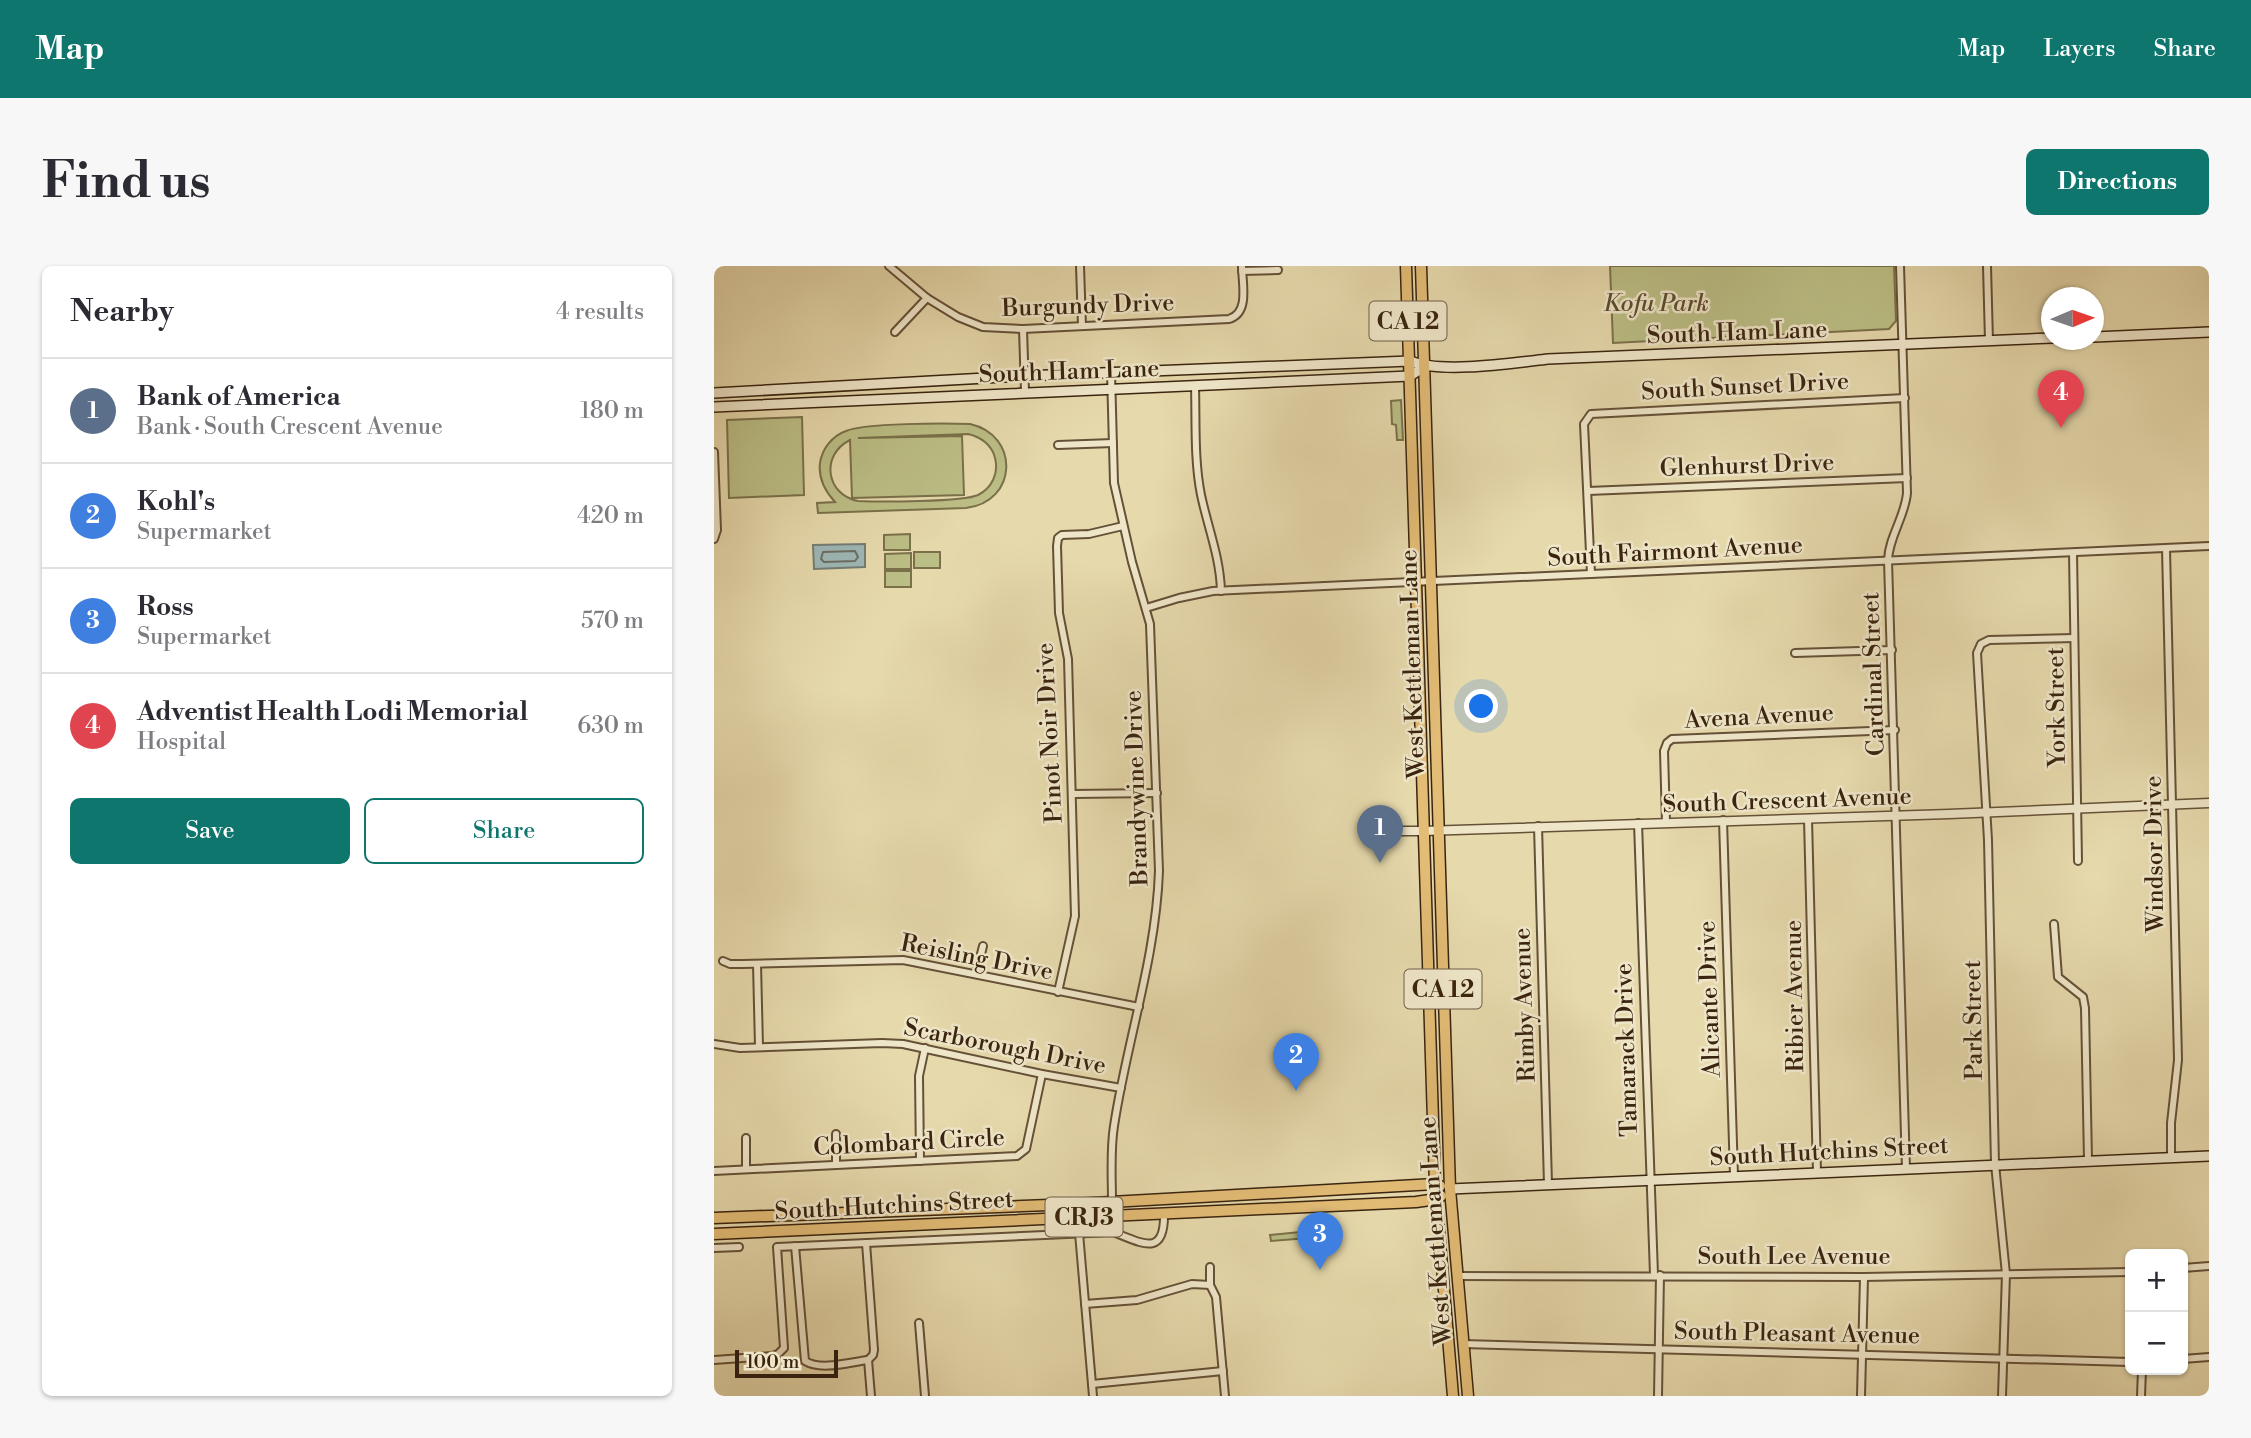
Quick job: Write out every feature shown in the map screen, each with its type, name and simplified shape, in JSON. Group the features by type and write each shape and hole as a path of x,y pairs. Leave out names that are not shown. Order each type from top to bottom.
{"main road":[{"name":"West Kettleman Lane","path":"1406,266 1435,1184 1453,1396"},
{"name":"West Kettleman Lane","path":"1421,266 1450,1189 1468,1396"},
{"path":"2104,337 2209,332"},
{"name":"South Ham Lane","path":"714,393 1024,376 1409,361 1424,367 1499,365 1548,359 2041,339"},
{"path":"1410,376 1424,367"},
{"name":"South Ham Lane","path":"714,407 1410,376"},
{"path":"1430,1022 1445,1049"},
{"name":"South Hutchins Street","path":"714,1218 1112,1202 1435,1184 1450,1189 2209,1156"},
{"path":"1437,1199 1450,1189"},
{"path":"1296,1208 1311,1201 1320,1191"},
{"name":"South Hutchins Street","path":"714,1234 1296,1208 1437,1199"}],"street":[{"name":"Burgundy Drive","path":"889,266 928,298 970,324 1023,329 1235,318 1243,301 1242,269"},
{"path":"1080,266 1082,326"},
{"name":"Cardinal Street","path":"1900,266 1906,504 1888,548 1888,560 1906,1169"},
{"path":"1987,266 1989,341"},
{"path":"1242,269 1278,270"},
{"path":"895,332 928,298"},
{"path":"1023,329 1025,392"},
{"name":"Brandywine Drive","path":"1111,373 1114,483 1123,527 1150,624 1159,871 1157,909 1112,1141 1112,1202"},
{"path":"1195,386 1198,472 1201,495 1218,555 1221,591"},
{"name":"South Sunset Drive","path":"1588,491 1584,424 1594,412 1905,398"},
{"path":"1058,446 1113,443"},
{"path":"714,452 717,530 714,539"},
{"name":"Glenhurst Drive","path":"1588,491 1907,478"},
{"path":"1588,491 1591,574"},
{"name":"Pinot Noir Drive","path":"1058,992 1075,916 1068,659 1059,613 1058,538 1062,535 1123,527"},
{"name":"South Fairmont Avenue","path":"1146,608 1179,597 1221,591 2209,547"},
{"name":"Windsor Drive","path":"2166,549 2178,1060 2171,1123 2171,1157"},
{"name":"York Street","path":"2073,552 2078,861"},
{"name":"Park Street","path":"2002,1396 2006,1274 1995,1164 1987,813 1978,653 1981,644 1989,640 2074,638"},
{"path":"1795,653 1892,650"},
{"name":"Avena Avenue","path":"1666,822 1664,751 1667,743 1679,738 1895,730"},
{"path":"1073,794 1157,793"},
{"name":"South Crescent Avenue","path":"1366,831 1808,819 2209,803"},
{"name":"Ribier Avenue","path":"1808,819 1817,1172"},
{"name":"Alicante Drive","path":"1723,820 1734,1176"},
{"name":"Tamarack Drive","path":"1638,823 1650,1180 1660,1349 1658,1396"},
{"name":"Rimby Avenue","path":"1538,826 1548,1184"},
{"path":"2054,924 2058,977 2083,997 2085,1008 2088,1160"},
{"path":"976,974 984,946"},
{"name":"Reisling Drive","path":"723,961 730,964 757,964 903,960 1139,1007"},
{"path":"757,964 759,1047"},
{"name":"Scarborough Drive","path":"714,1044 740,1048 882,1043 925,1048 1121,1088"},
{"path":"920,1161 919,1076 925,1048"},
{"name":"Colombard Circle","path":"714,1171 1017,1156 1023,1154 1026,1149 1042,1074"},
{"path":"836,1134 836,1165"},
{"path":"746,1138 747,1169"},
{"path":"714,1360 772,1356 784,1348 777,1247 1113,1232 1151,1244 1158,1242 1163,1236 1164,1213"},
{"path":"1079,1233 1093,1396"},
{"path":"794,1246 806,1361 808,1364 821,1365 868,1360 873,1355 866,1243"},
{"path":"714,1248 739,1247"},
{"path":"2188,1268 2209,1266"},
{"path":"1210,1267 1210,1285 1216,1297 1225,1396"},
{"name":"South Lee Avenue","path":"1457,1276 1864,1277 2125,1272"},
{"path":"1861,1396 1864,1277"},
{"path":"1085,1304 1137,1300 1192,1284 1210,1285"},
{"path":"919,1323 925,1396"},
{"name":"South Pleasant Avenue","path":"1463,1344 2125,1362"},
{"path":"2188,1359 2209,1357"},
{"path":"868,1360 871,1396"},
{"path":"1092,1384 1223,1371"},
{"path":"2141,1396 2142,1375"}],"green space":[{"name":"Kofu Park","path":"1610,266 1894,266 1896,321 1889,329 1613,343"},
{"path":"1401,400 1403,440 1397,440 1396,425 1392,424 1391,401"},
{"path":"802,417 804,495 729,498 727,420"},
{"path":"970,424 986,431 998,441 1004,454 1006,468 1003,482 996,494 983,503 966,508 818,513 817,503 835,502 823,484 820,463 828,444 836,436 870,426","holes":["973,435 989,445 996,464 991,484 978,495 939,500 858,501 847,497 833,483 831,464 834,455 850,440 852,498 964,495 962,436 858,438"]},
{"path":"910,534 910,550 884,550 884,535"},
{"path":"914,552 940,552 940,568 914,568"},
{"path":"911,553 911,569 885,569 885,554"},
{"path":"885,571 911,571 911,587 885,587"},
{"path":"1320,1230 1321,1237 1271,1241 1270,1235"}],"water":[{"path":"865,544 865,567 814,569 813,545"}],"place":[{"name":"Adventist Health Lodi Memorial","path":"2061,428"},
{"name":"Bank of America","path":"1380,863"},
{"name":"Kohl's","path":"1296,1091"},
{"name":"Ross","path":"1320,1270"}]}
